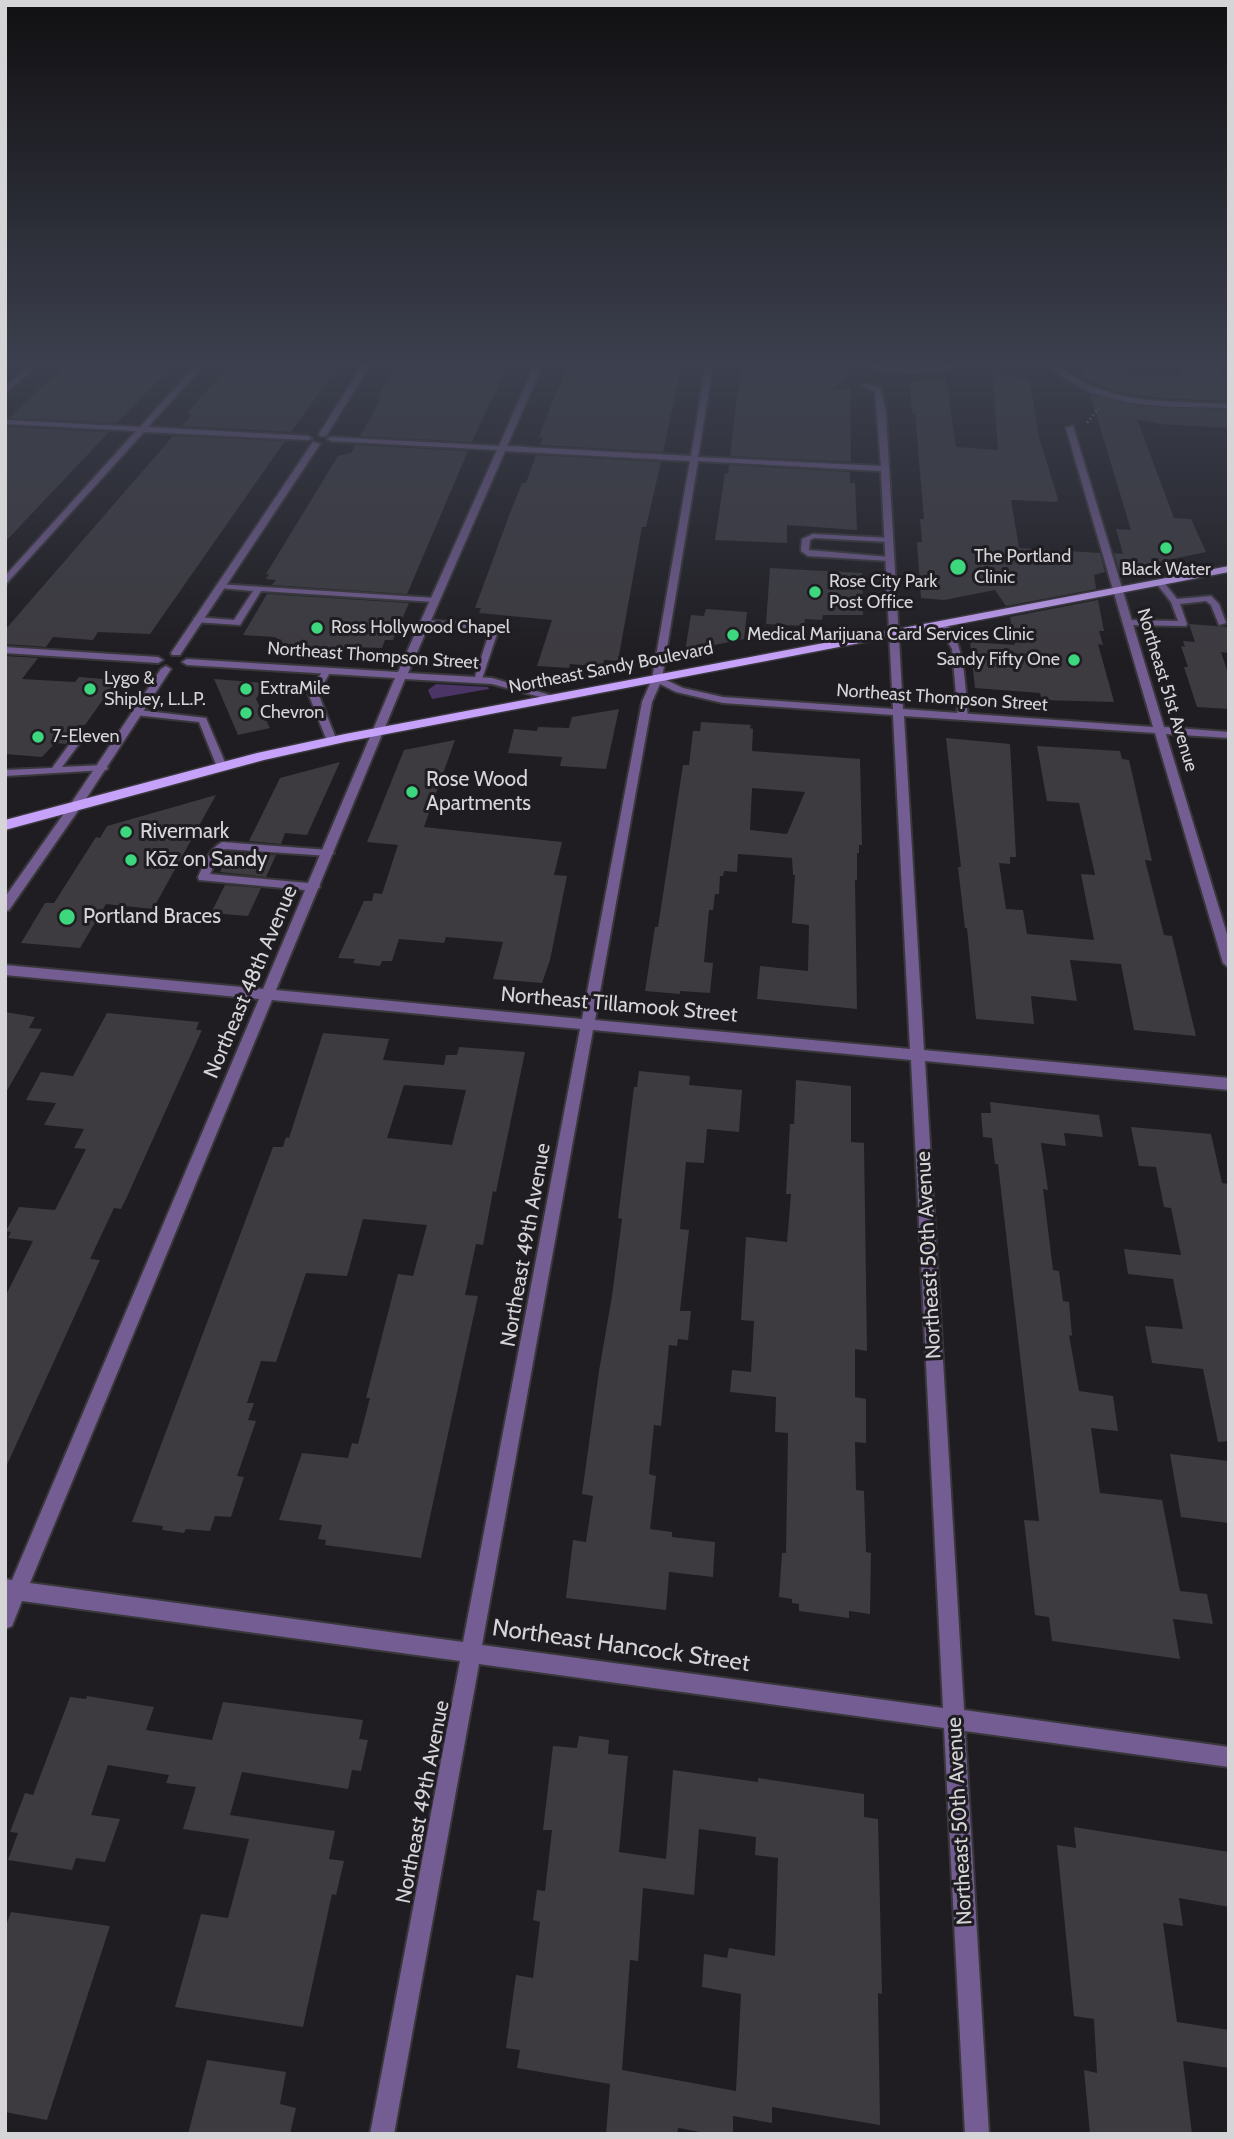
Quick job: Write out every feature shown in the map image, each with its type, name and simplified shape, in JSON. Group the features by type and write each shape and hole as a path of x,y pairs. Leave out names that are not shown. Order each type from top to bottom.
{"main road":[{"name":"Northeast Sandy Boulevard","path":"5,825 331,741 1229,569"}],"street":[{"path":"5,582 111,464"},
{"path":"5,907 103,768 138,713 162,665 176,653 298,464"},
{"name":"Northeast 48th Avenue","path":"5,1619 11,1590 270,994 401,676 495,464"},
{"name":"Northeast 49th Avenue","path":"382,2134 647,702 657,679 692,464"},
{"path":"794,464 884,469"},
{"name":"Northeast 50th Avenue","path":"884,464 893,634 901,713 976,2134"},
{"name":"Northeast 51st Avenue","path":"1081,464 1229,963"},
{"path":"5,650 176,668 187,662 186,656 176,653"},
{"name":"Northeast Thompson Street","path":"187,662 478,680 512,684 555,698"},
{"name":"Northeast Thompson Street","path":"657,679 680,690 723,700 1229,735"},
{"name":"Northeast Tillamook Street","path":"5,970 1229,1084"},
{"name":"Northeast Hancock Street","path":"11,1590 1229,1757"}],"lane":[{"path":"888,540 808,537 805,551 811,554 889,559"},
{"path":"1129,623 1183,624 1175,602 1160,583"},
{"path":"220,586 435,600"},
{"path":"197,620 237,623 258,589"},
{"path":"1175,602 1208,598 1215,604 1222,623"},
{"path":"425,623 495,628 478,680"},
{"path":"942,624 956,649 962,717"},
{"path":"327,671 313,693 331,741"},
{"path":"138,713 203,720 222,767"},
{"path":"55,770 80,736"},
{"path":"5,773 103,768"},
{"path":"314,887 203,877 213,856 222,845 329,853"}],"shaded area":[{"path":"436,684 489,689 432,699 428,690"}],"building":[{"path":"5,464 79,464 5,542"},
{"path":"149,464 269,464 150,634 98,632 93,640 53,637 46,647 5,644 5,630"},
{"path":"333,464 463,464 407,594 272,585 276,580 266,579 269,574 266,574"},
{"path":"533,464 661,464 646,527 642,527 618,661 604,660 603,667 570,664 569,668 537,666 552,620 479,613 481,608 475,608 522,483 526,483"},
{"path":"919,464 1047,464 1057,502 1011,500 1019,548 1100,553 1105,572 1094,575 1096,589 1006,606 995,590 944,600 921,598 917,542 922,542 920,519 924,519"},
{"path":"1111,464 1154,464 1174,518 1191,519 1206,552 1119,570 1114,553 1123,554 1116,529 1131,530"},
{"path":"729,465 850,472 850,483 855,483 857,530 787,525 787,543 715,540 725,473 728,474"},
{"name":"Rose City Park Post Office","path":"770,568 862,573 863,615 823,615 822,620 805,619 804,626 766,624"},
{"name":"Ross Hollywood Chapel","path":"267,594 409,603 393,640 385,640 382,648 350,647 341,650 286,646 275,637 243,635"},
{"path":"1098,600 1104,631 1099,631 1103,645 1098,644 1114,702 1042,700 1040,693 975,688 970,642 1015,645 1010,617"},
{"path":"706,609 747,612 744,639 685,651 691,615 704,616"},
{"path":"1189,624 1229,627 1229,653 1221,652 1229,676 1229,709 1197,707 1184,667 1188,667 1181,646 1185,647 1183,641 1195,642"},
{"path":"5,656 38,658 22,679 75,682 79,677 117,680 85,725 80,725 66,744 55,743 42,757 5,754"},
{"name":"Chevron","path":"214,679 265,683 256,699 270,728 238,735"},
{"path":"619,709 606,769 560,766 562,757 508,753 514,729 537,731 538,727 569,728 572,717"},
{"path":"701,722 751,725 752,751 860,759 862,845 859,845 857,853 855,880 857,1009 757,999 760,966 808,971 809,925 792,923 795,875 792,858 738,854 737,872 724,871 723,876 720,876 719,894 715,894 713,910 709,910 704,962 713,963 710,993 645,991 655,927 658,927 683,765 689,765 693,731 700,731","holes":["752,788 805,792 787,834 750,830"]},
{"path":"946,738 1010,744 1016,857 1010,857 1010,864 999,863 1006,909 1023,910 1027,934 1094,940 1081,874 1095,875 1079,803 1047,801 1037,746 1120,751 1122,759 1129,760 1152,861 1145,860 1164,935 1172,936 1196,1036 1134,1030 1121,964 1070,960 1077,1001 1031,996 1034,1024 976,1019"},
{"path":"455,740 424,827 562,842 554,875 567,876 550,960 542,983 493,979 503,942 446,937 444,943 399,939 392,961 382,961 380,966 353,963 355,959 338,958 364,901 372,901 374,893 382,894 398,845 367,842 404,750"},
{"path":"340,762 307,835 285,833 281,844 249,841 280,778"},
{"name":"Kōz on Sandy","path":"216,795 153,909 106,904 80,948 21,943 45,903 54,903 96,837 100,838 107,826"},
{"path":"230,852 276,855 266,877 220,872"},
{"path":"225,885 261,888 248,916 211,913"},
{"path":"5,1012 35,1017 29,1028 42,1029 5,1094"},
{"path":"107,1013 199,1022 196,1030 202,1030 126,1199 121,1209 114,1208 90,1259 100,1260 5,1469 5,1297 33,1241 8,1238 11,1232 6,1231 19,1207 55,1210 86,1149 74,1148 84,1129 44,1125 56,1103 26,1100 41,1072 73,1076"},
{"path":"323,1033 389,1039 383,1060 444,1065 446,1055 457,1055 459,1047 525,1052 483,1245 476,1244 465,1295 478,1296 421,1558 325,1545 326,1540 318,1539 322,1525 279,1520 302,1453 348,1458 352,1443 358,1444 370,1398 366,1398 398,1274 413,1276 427,1225 363,1219 347,1276 306,1273 276,1362 261,1361 247,1403 254,1403 248,1420 256,1421 237,1476 244,1477 231,1517 215,1516 210,1531 186,1529 184,1533 162,1530 163,1526 132,1522 273,1147 283,1147 286,1137 289,1138","holes":["404,1085 466,1090 452,1145 387,1138"]},
{"path":"639,1071 690,1076 689,1085 742,1090 739,1132 707,1129 704,1163 686,1162 680,1229 689,1230 680,1311 691,1311 688,1340 678,1339 677,1346 669,1345 661,1426 654,1425 649,1474 656,1476 650,1529 672,1532 672,1537 715,1542 713,1577 669,1572 666,1610 566,1598 573,1540 586,1542 593,1496 582,1494 612,1296 622,1219 618,1218 634,1087 637,1087"},
{"path":"796,1080 851,1086 851,1142 864,1143 867,1351 855,1349 855,1397 866,1399 866,1443 855,1442 856,1490 864,1491 866,1552 871,1553 870,1614 849,1611 849,1618 799,1611 799,1604 792,1603 792,1599 779,1597 782,1553 786,1553 788,1433 775,1432 776,1397 730,1392 732,1370 751,1372 754,1321 741,1320 746,1237 787,1242 791,1194 786,1194 790,1124 794,1124"},
{"path":"990,1102 1099,1115 1103,1137 1064,1133 1066,1146 1041,1143 1048,1190 1043,1189 1053,1270 1059,1271 1063,1301 1069,1302 1072,1336 1069,1335 1079,1391 1113,1396 1118,1431 1091,1428 1100,1493 1162,1500 1180,1591 1207,1594 1213,1624 1173,1619 1180,1659 1052,1641 1049,1617 1035,1615 1024,1520 1039,1521 998,1164 995,1164 992,1138 983,1137 981,1113 991,1113"},
{"path":"1131,1127 1211,1134 1222,1183 1229,1184 1229,1441 1218,1442 1203,1369 1152,1363 1145,1326 1183,1329 1173,1279 1128,1274 1124,1249 1181,1255 1171,1208 1164,1207 1156,1167 1139,1166"},
{"path":"1170,1454 1229,1461 1229,1523 1181,1517"},
{"path":"87,1696 154,1707 146,1730 212,1740 223,1702 363,1720 359,1739 368,1740 361,1771 352,1770 348,1789 242,1772 230,1815 335,1831 329,1859 344,1861 336,1895 332,1894 303,2027 175,2007 201,1914 228,1918 249,1839 183,1829 196,1787 166,1783 169,1775 108,1765 91,1815 120,1819 105,1862 76,1858 72,1870 8,1860 18,1833 10,1832 25,1793 33,1795 70,1697 86,1699"},
{"path":"579,1736 609,1740 608,1754 628,1756 619,1852 666,1859 673,1770 758,1782 758,1778 864,1794 864,1817 878,1819 882,1994 878,1993 880,2125 772,2107 772,2123 733,2116 733,2134 711,2134 678,2128 677,2134 606,2134 610,2084 517,2068 520,2050 506,2048 516,1975 533,1978 540,1922 533,1920 537,1890 545,1891 552,1830 543,1830 553,1746 577,1748","holes":["699,1829 756,1837 755,1855 778,1858 775,1956 729,1948 727,1958 704,1954 702,1987 741,1994 736,2091 622,2070 630,1960 638,1961 643,1888 694,1895"]},
{"path":"1074,1827 1229,1852 1229,1907 1179,1898 1183,1926 1163,1923 1177,2022 1229,2030 1229,2068 1183,2061 1192,2134 1090,2134 1084,2070 1097,2073 1094,2019 1074,2016 1057,1845 1076,1848"},
{"path":"11,1912 110,1926 47,2120 5,2112 5,1928"},
{"path":"207,2060 286,2072 280,2104 296,2108 290,2134 188,2134"}],"place":[{"name":"Black Water","path":"1166,548"},
{"name":"The Portland Clinic","path":"958,567"},
{"name":"Rose City Park Post Office","path":"815,592"},
{"name":"Ross Hollywood Chapel","path":"317,628"},
{"name":"Medical Marijuana Card Services Clinic","path":"733,635"},
{"name":"Sandy Fifty One","path":"1074,660"},
{"name":"Lygo & Shipley, L.L.P.","path":"90,689"},
{"name":"ExtraMile","path":"246,689"},
{"name":"Chevron","path":"246,713"},
{"name":"7-Eleven","path":"38,737"},
{"name":"Rose Wood Apartments","path":"412,792"},
{"name":"Rivermark","path":"126,832"},
{"name":"Kōz on Sandy","path":"131,860"},
{"name":"Portland Braces","path":"67,917"}]}
